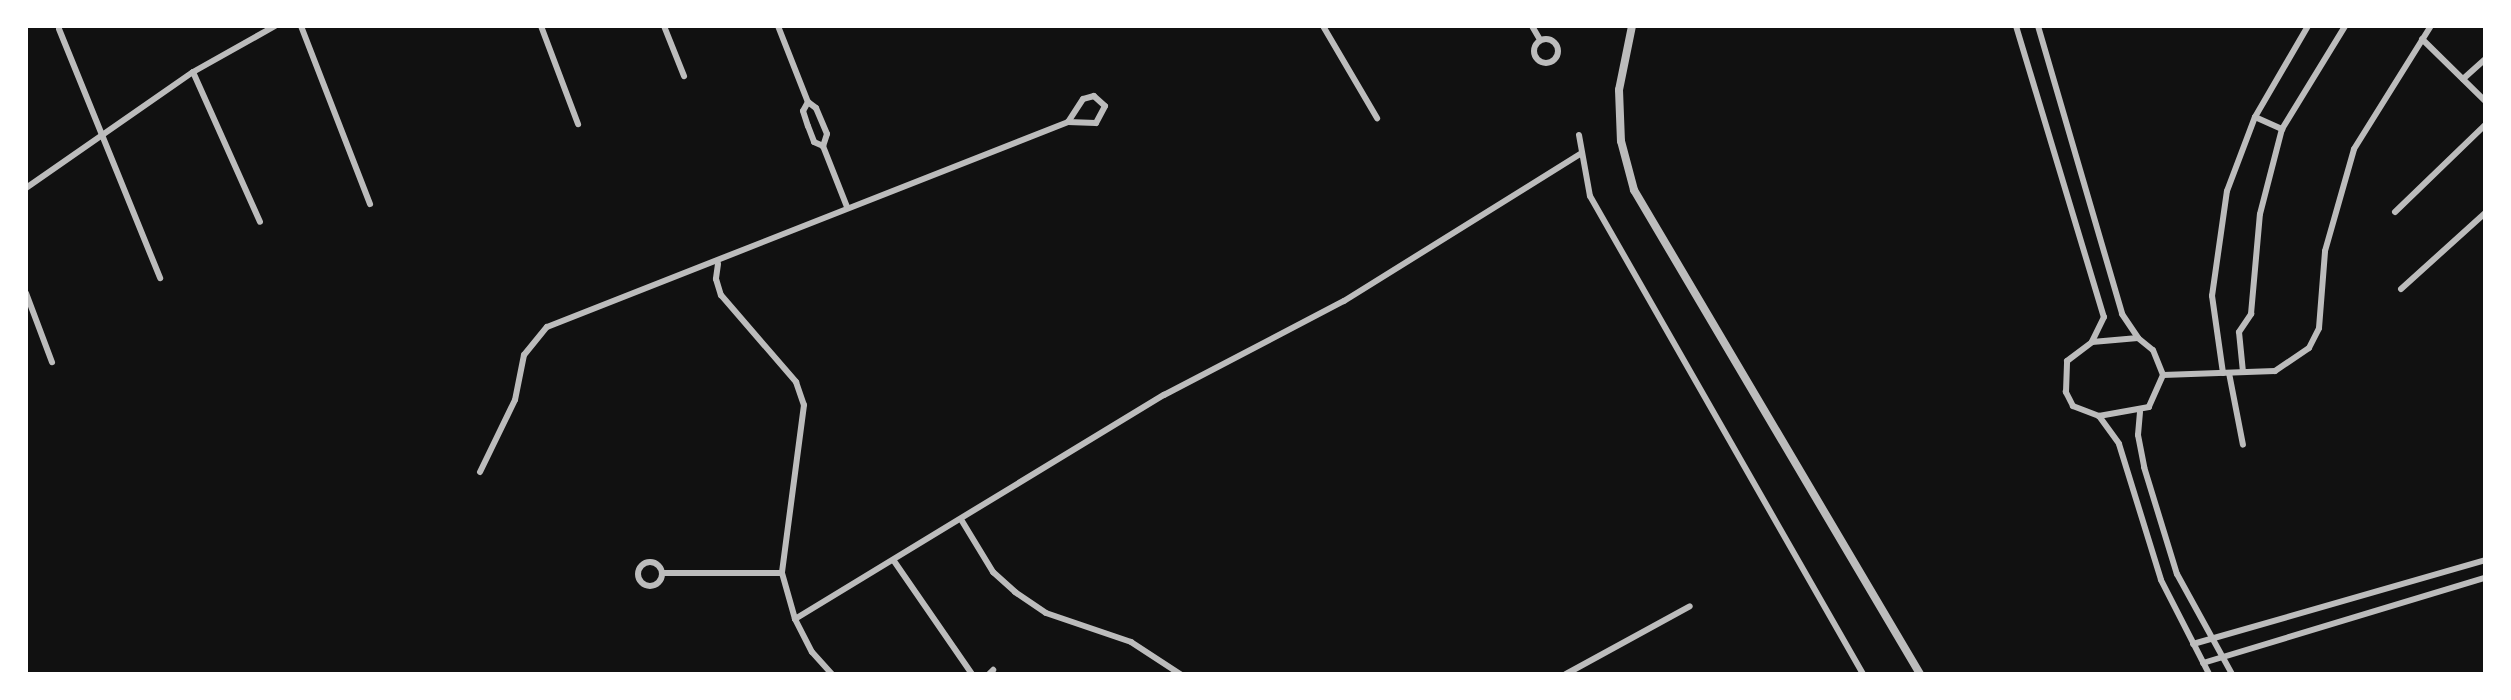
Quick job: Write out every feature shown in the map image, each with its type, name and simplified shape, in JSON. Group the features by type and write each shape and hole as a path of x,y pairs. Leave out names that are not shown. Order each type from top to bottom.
{"street":[{"path":"26,188 193,72 275,26"},
{"path":"301,26 370,204"},
{"path":"541,26 578,124"},
{"path":"664,26 684,76"},
{"path":"778,26 808,102 816,108 827,134 823,146 847,207"},
{"path":"1323,26 1377,118"},
{"path":"1532,26 1540,40 1557,46 1554,61 1536,58 1540,40"},
{"path":"1632,26 1619,90 1621,141 1634,190 1920,674"},
{"path":"2016,26 2104,317 2102,330 2092,342 2067,361 2064,377 2073,406 2099,416 2140,412 2155,400 2163,375 2153,350 2138,338 2122,314 2038,26"},
{"path":"2243,445 2226,373 2221,332 2213,318 2216,238 2227,191 2255,117 2308,26"},
{"path":"2243,372 2239,332 2251,314 2260,214 2282,129 2345,26"},
{"path":"2163,375 2275,371 2309,348 2319,328 2325,251 2354,149 2431,26"},
{"path":"59,29 160,278"},
{"path":"2422,39 2485,101"},
{"path":"2463,79 2485,59"},
{"path":"193,72 260,222"},
{"path":"480,472 515,400 524,355 547,327 718,264 847,207 1068,122 1096,123 1104,116 1103,102 1094,96 1083,99 1068,122"},
{"path":"808,102 803,111 808,126 814,142 823,146"},
{"path":"2255,117 2282,129"},
{"path":"2395,212 2485,125"},
{"path":"1579,135 1590,196 1863,674"},
{"path":"795,619 962,521 1164,395 1344,301 1582,153"},
{"path":"2401,289 2485,213"},
{"path":"718,264 716,279 721,295 796,382 804,405 782,573 795,619 812,652 832,674"},
{"path":"26,293 52,362"},
{"path":"2221,332 2239,332"},
{"path":"2092,342 2138,338"},
{"path":"2140,412 2138,435 2150,491 2177,574 2232,674"},
{"path":"2099,416 2119,444 2161,580 2209,674"},
{"path":"962,521 993,572 1015,592 1046,613 1131,642 1180,674"},
{"path":"2193,644 2485,560"},
{"path":"662,573 652,586 638,575 650,561 662,573 782,573"},
{"path":"894,561 972,674"},
{"path":"2203,663 2220,655 2485,578"},
{"path":"1566,674 1690,606"}]}
